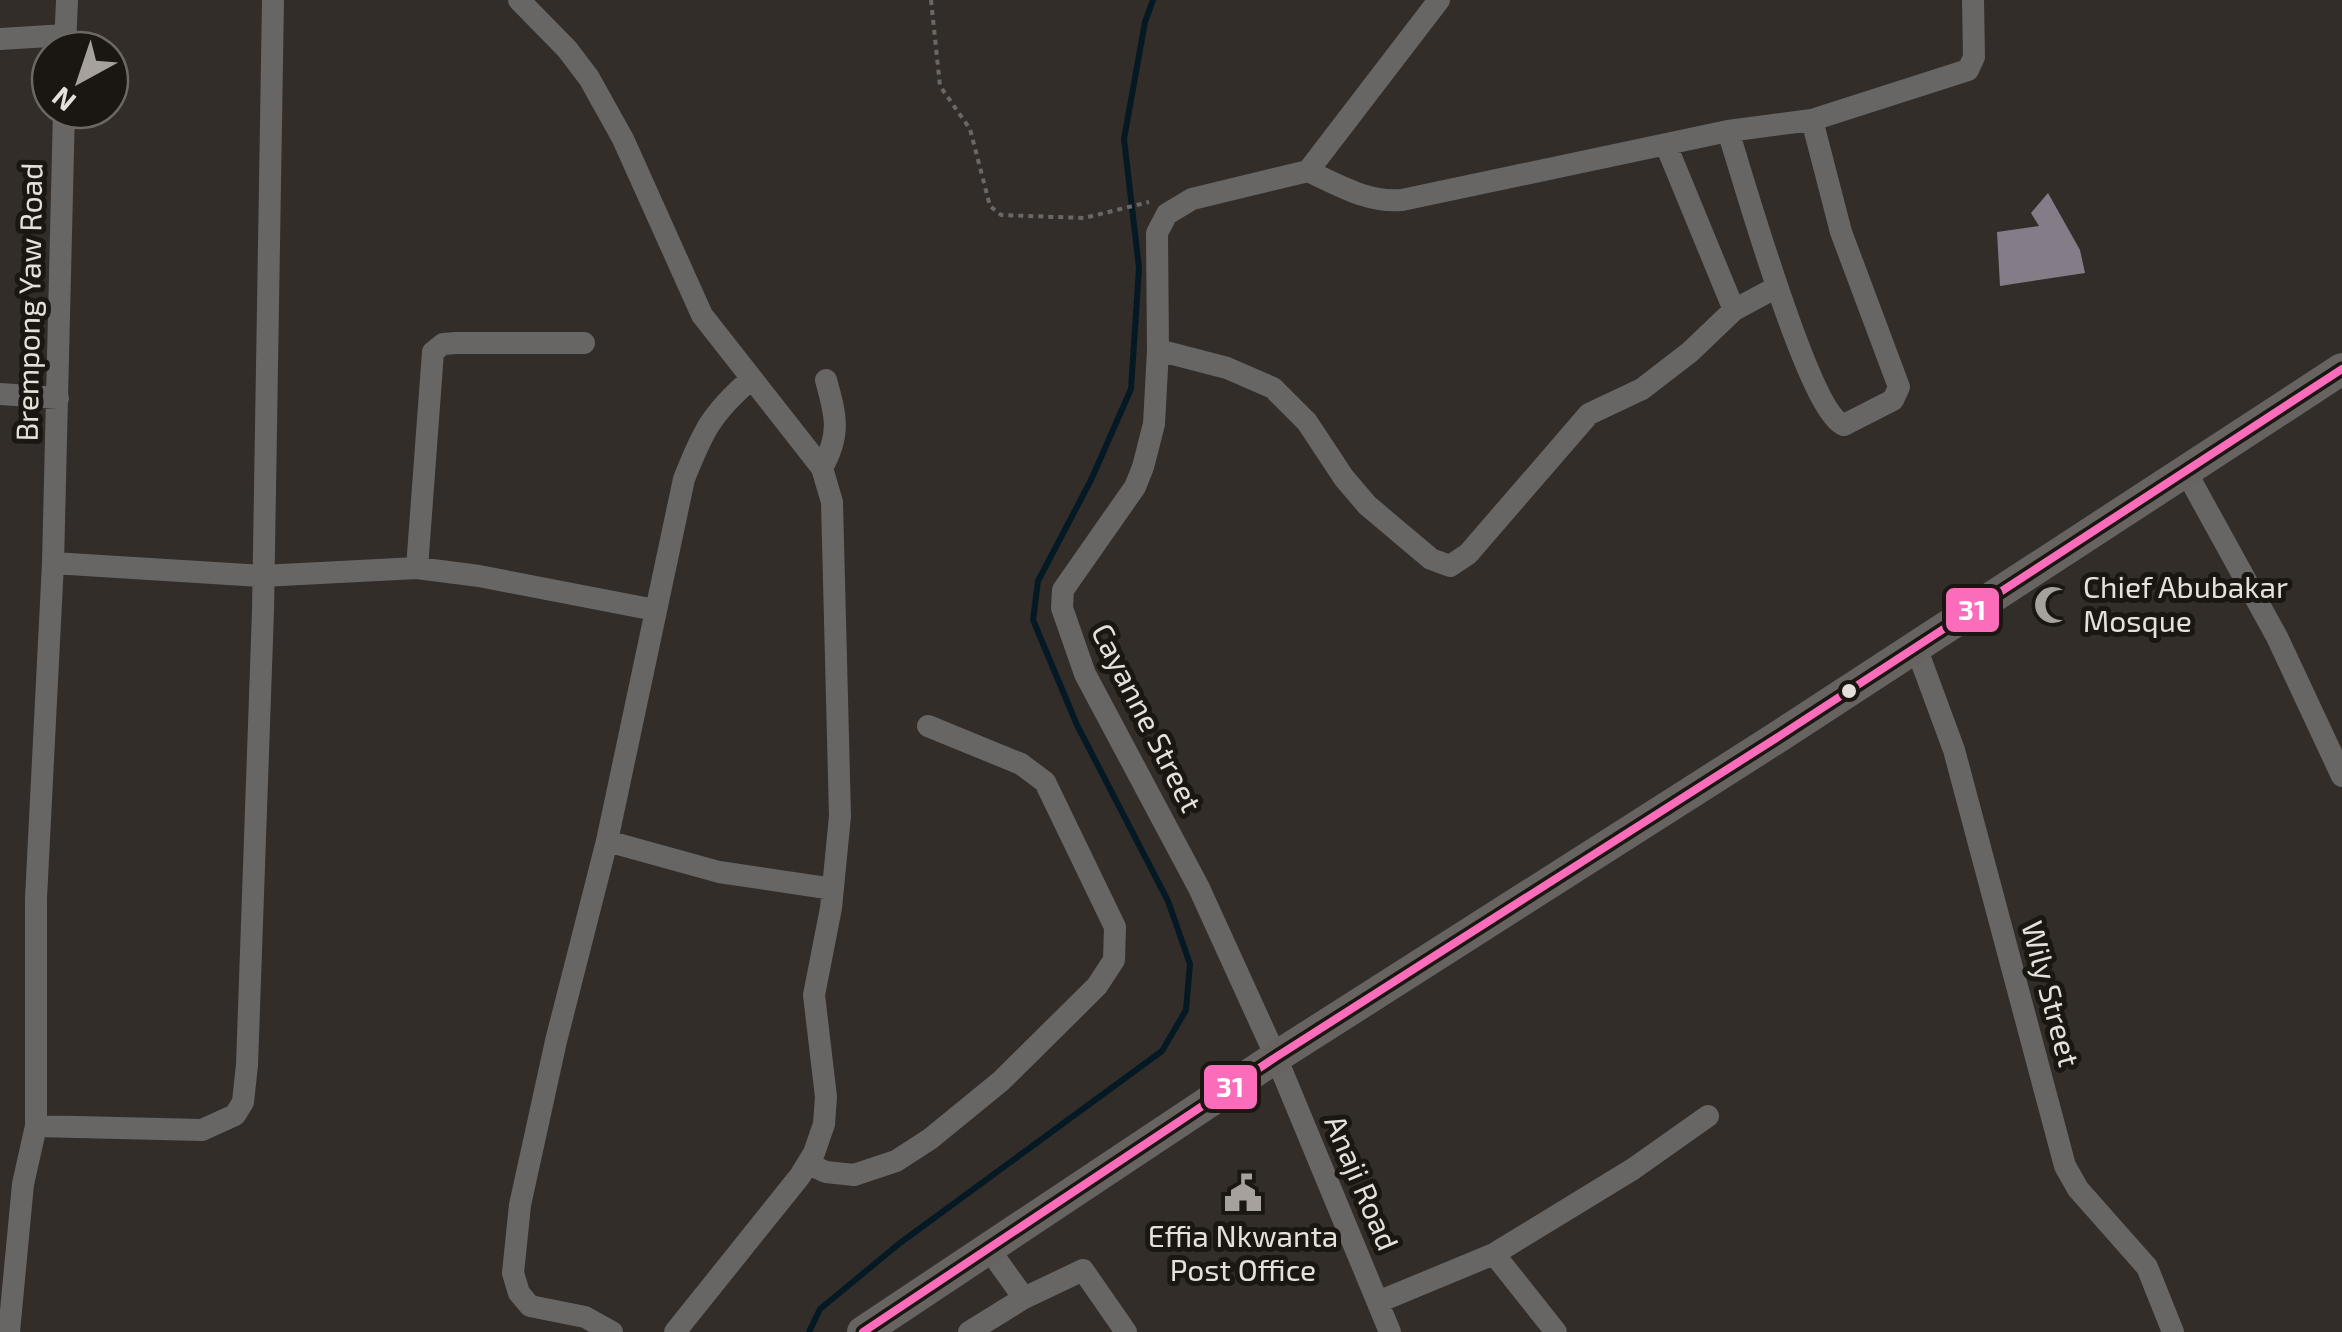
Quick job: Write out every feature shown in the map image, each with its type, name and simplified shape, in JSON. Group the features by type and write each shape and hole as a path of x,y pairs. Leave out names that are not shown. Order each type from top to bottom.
{"highway":[{"path":"865,1332 1276,1057 2342,369"}],"street":[{"path":"66,30 67,0"},
{"path":"36,1126 202,1130 235,1115 243,1102 262,576 273,0"},
{"path":"519,0 589,78 650,196 702,315 822,468 832,502 840,816 833,889 814,996 826,1111 824,1124 808,1164 675,1332"},
{"path":"1439,0 1308,171 1378,200 1402,200 1728,132 1812,120 1968,70 1973,61 1973,0"},
{"path":"0,38 30,40"},
{"path":"1728,132 1812,381 1836,422 1846,425 1896,398 1899,387 1841,232 1812,120"},
{"name":"Brempong Yaw Road","path":"9,1332 12,1184 36,1126 36,898 53,563 64,130"},
{"path":"1666,145 1734,310"},
{"name":"Cayanne Street","path":"1276,1057 1200,888 1085,674 1062,608 1062,590 1136,487 1154,424 1158,350 1156,244 1160,223 1192,199 1308,171"},
{"path":"1158,350 1227,368 1273,388 1308,422 1366,506 1430,559 1450,566 1468,554 1589,414 1642,389 1690,352 1734,310 1778,287"},
{"path":"417,568 433,352 442,344 456,343 584,344"},
{"path":"612,1332 585,1318 530,1306 519,1294 513,1273 520,1205 556,1041 607,841 684,479 700,439 723,404 752,379"},
{"path":"822,468 834,447 837,430 826,380"},
{"path":"0,394 58,398"},
{"path":"2184,470 2277,638 2342,776"},
{"path":"53,563 262,576 417,568 655,610"},
{"name":"Wily Street","path":"1916,647 1954,750 2066,1166 2078,1190 2147,1266 2173,1332"},
{"path":"808,1164 826,1172 854,1175 896,1161 930,1139 1001,1081 1097,986 1114,960 1115,927 1045,782 1021,764 928,726"},
{"path":"607,841 719,872 833,889"},
{"name":"Anaji Road","path":"1276,1057 1378,1302 1384,1330"},
{"path":"1378,1302 1494,1254 1634,1169 1708,1116"},
{"path":"988,1248 1024,1298"},
{"path":"1494,1254 1556,1332"},
{"path":"969,1332 1024,1298 1082,1270 1126,1332"}],"path":[{"path":"931,0 940,86 970,129 990,206 1001,215 1084,218 1150,202"}],"building":[{"path":"2048,193 2080,250 2085,273 2000,286 1997,232 2039,226 2031,213"}],"waterway":[{"path":"809,1332 820,1309 900,1243 1162,1051 1186,1010 1190,964 1168,901 1077,725 1033,620 1038,581 1091,480 1131,389 1139,268 1124,139 1145,22 1153,0"}],"transit line":[{"name":"31","path":"863,1332 1276,1057 1781,735 2342,369"}],"place":[{"name":"Chief Abubakar Mosque","path":"2053,605"},
{"name":"Effia Nkwanta Post Office","path":"1243,1193"}]}
